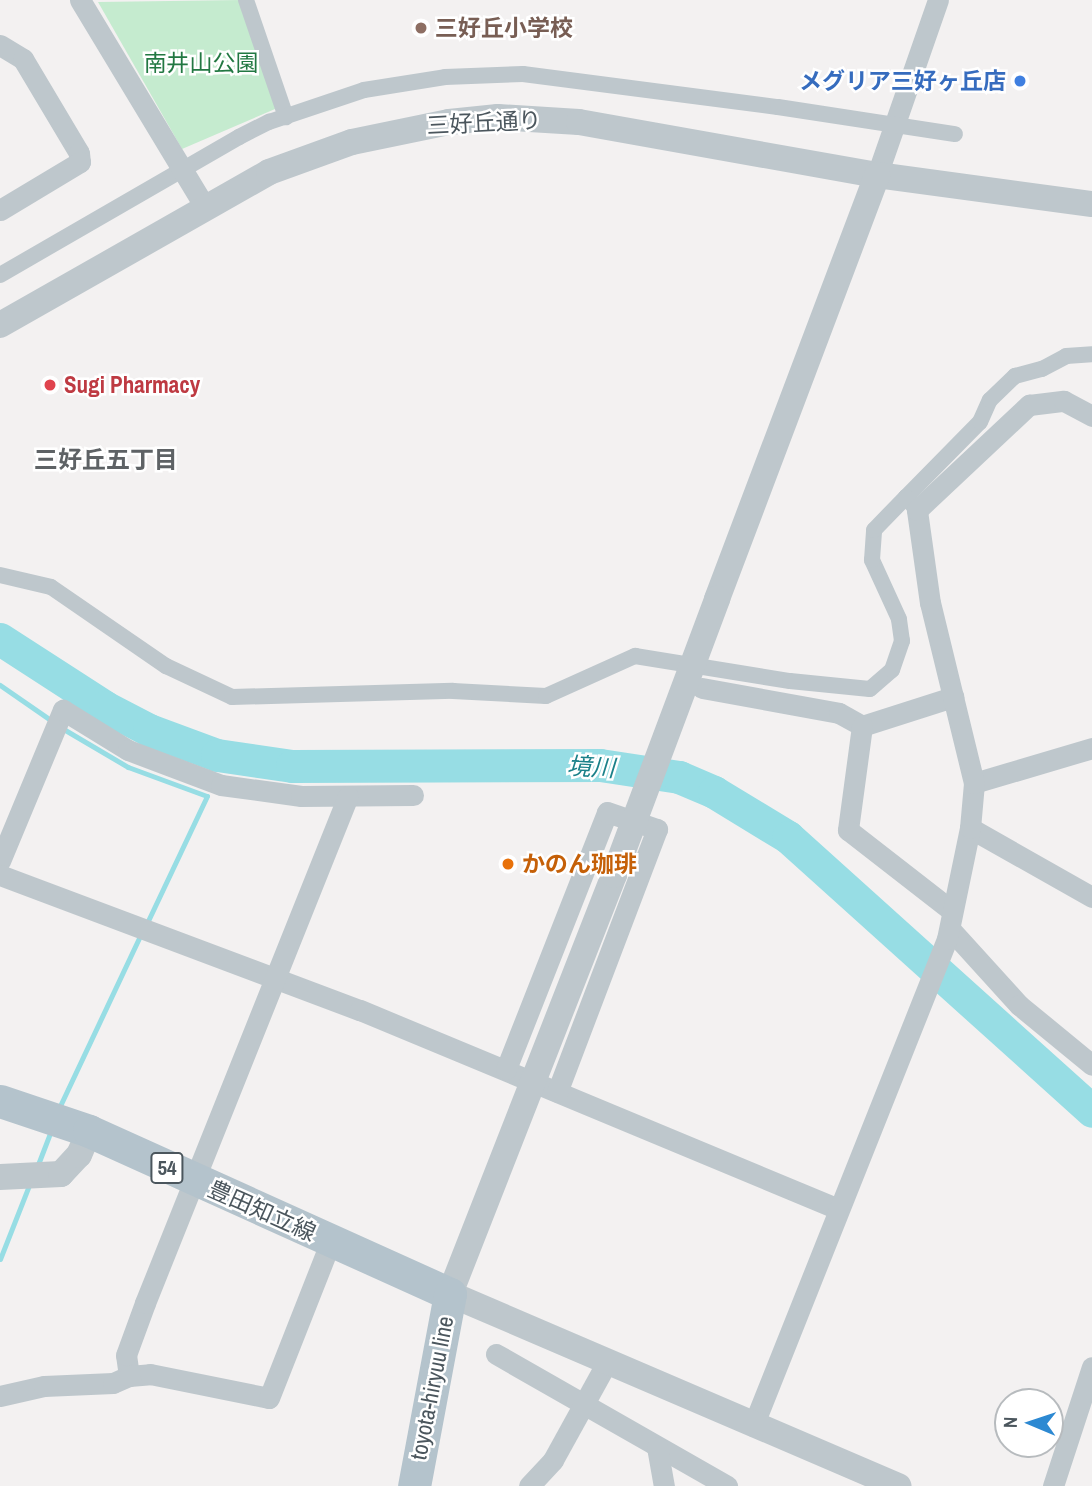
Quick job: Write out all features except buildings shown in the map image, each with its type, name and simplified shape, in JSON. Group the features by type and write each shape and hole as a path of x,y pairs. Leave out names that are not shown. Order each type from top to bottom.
{"main road":[{"name":"豊田知立線","path":"0,1101 89,1131 195,1182 331,1241"},
{"name":"toyota-hiryuu line","path":"331,1241 450,1294 414,1486"}],"street":[{"path":"80,0 206,209"},
{"path":"246,0 286,117"},
{"path":"900,1486 606,1364 450,1294 614,875 877,175 938,0"},
{"path":"0,45 23,59 79,153 80,162 0,210"},
{"path":"0,275 239,137 286,117 364,90 483,73 578,78 955,134"},
{"name":"三好丘通り","path":"0,325 270,172 323,150 398,130 498,117 579,122 877,175 1092,204"},
{"path":"911,504 980,422 990,400 1015,376 1042,369 1066,356 1092,354"},
{"path":"0,575 51,587 166,666 232,697 453,691 546,696 635,656 790,681 870,689 892,670 902,641 899,619 872,560 871,545 883,517 911,504 1029,405 1064,401 1092,416"},
{"path":"753,1426 950,926 970,828 974,783 930,603 911,504"},
{"path":"702,688 839,713 862,726 953,696"},
{"path":"0,861 63,710 128,750 195,778 253,792 348,796 413,795"},
{"path":"862,726 848,830 950,926 1019,1005 1092,1065"},
{"path":"974,783 1092,748"},
{"path":"129,1376 126,1355 348,796"},
{"path":"506,1069 607,812 657,829 557,1092"},
{"path":"970,828 1092,897"},
{"path":"0,875 506,1069 838,1209"},
{"path":"0,1177 61,1174 79,1155 89,1131"},
{"path":"0,1396 44,1386 113,1383 129,1376 200,1381 269,1398 331,1241"},
{"path":"496,1354 727,1486"},
{"path":"529,1486 553,1460 606,1364"},
{"path":"1053,1486 1092,1367"},
{"path":"657,1447 664,1486"}],"green space":[{"name":"南井山公園","path":"241,0 282,106 182,149 98,2"}],"waterway":[{"name":"境川","path":"0,639 105,707 149,730 217,755 292,766 600,765 679,777 714,792 788,837 1092,1111"},
{"path":"0,685 52,721"},
{"path":"60,727 128,767 207,796 146,925"},
{"path":"59,1108 141,934"},
{"path":"37,1167 51,1131"},
{"path":"0,1259 30,1183"}],"place":[{"name":"三好丘小学校","path":"421,28"},
{"name":"メグリア三好ヶ丘店","path":"1020,81"},
{"name":"Sugi Pharmacy","path":"50,385"},
{"name":"かのん珈琲","path":"508,864"}],"district":[{"name":"三好丘五丁目","path":"106,460"}]}
